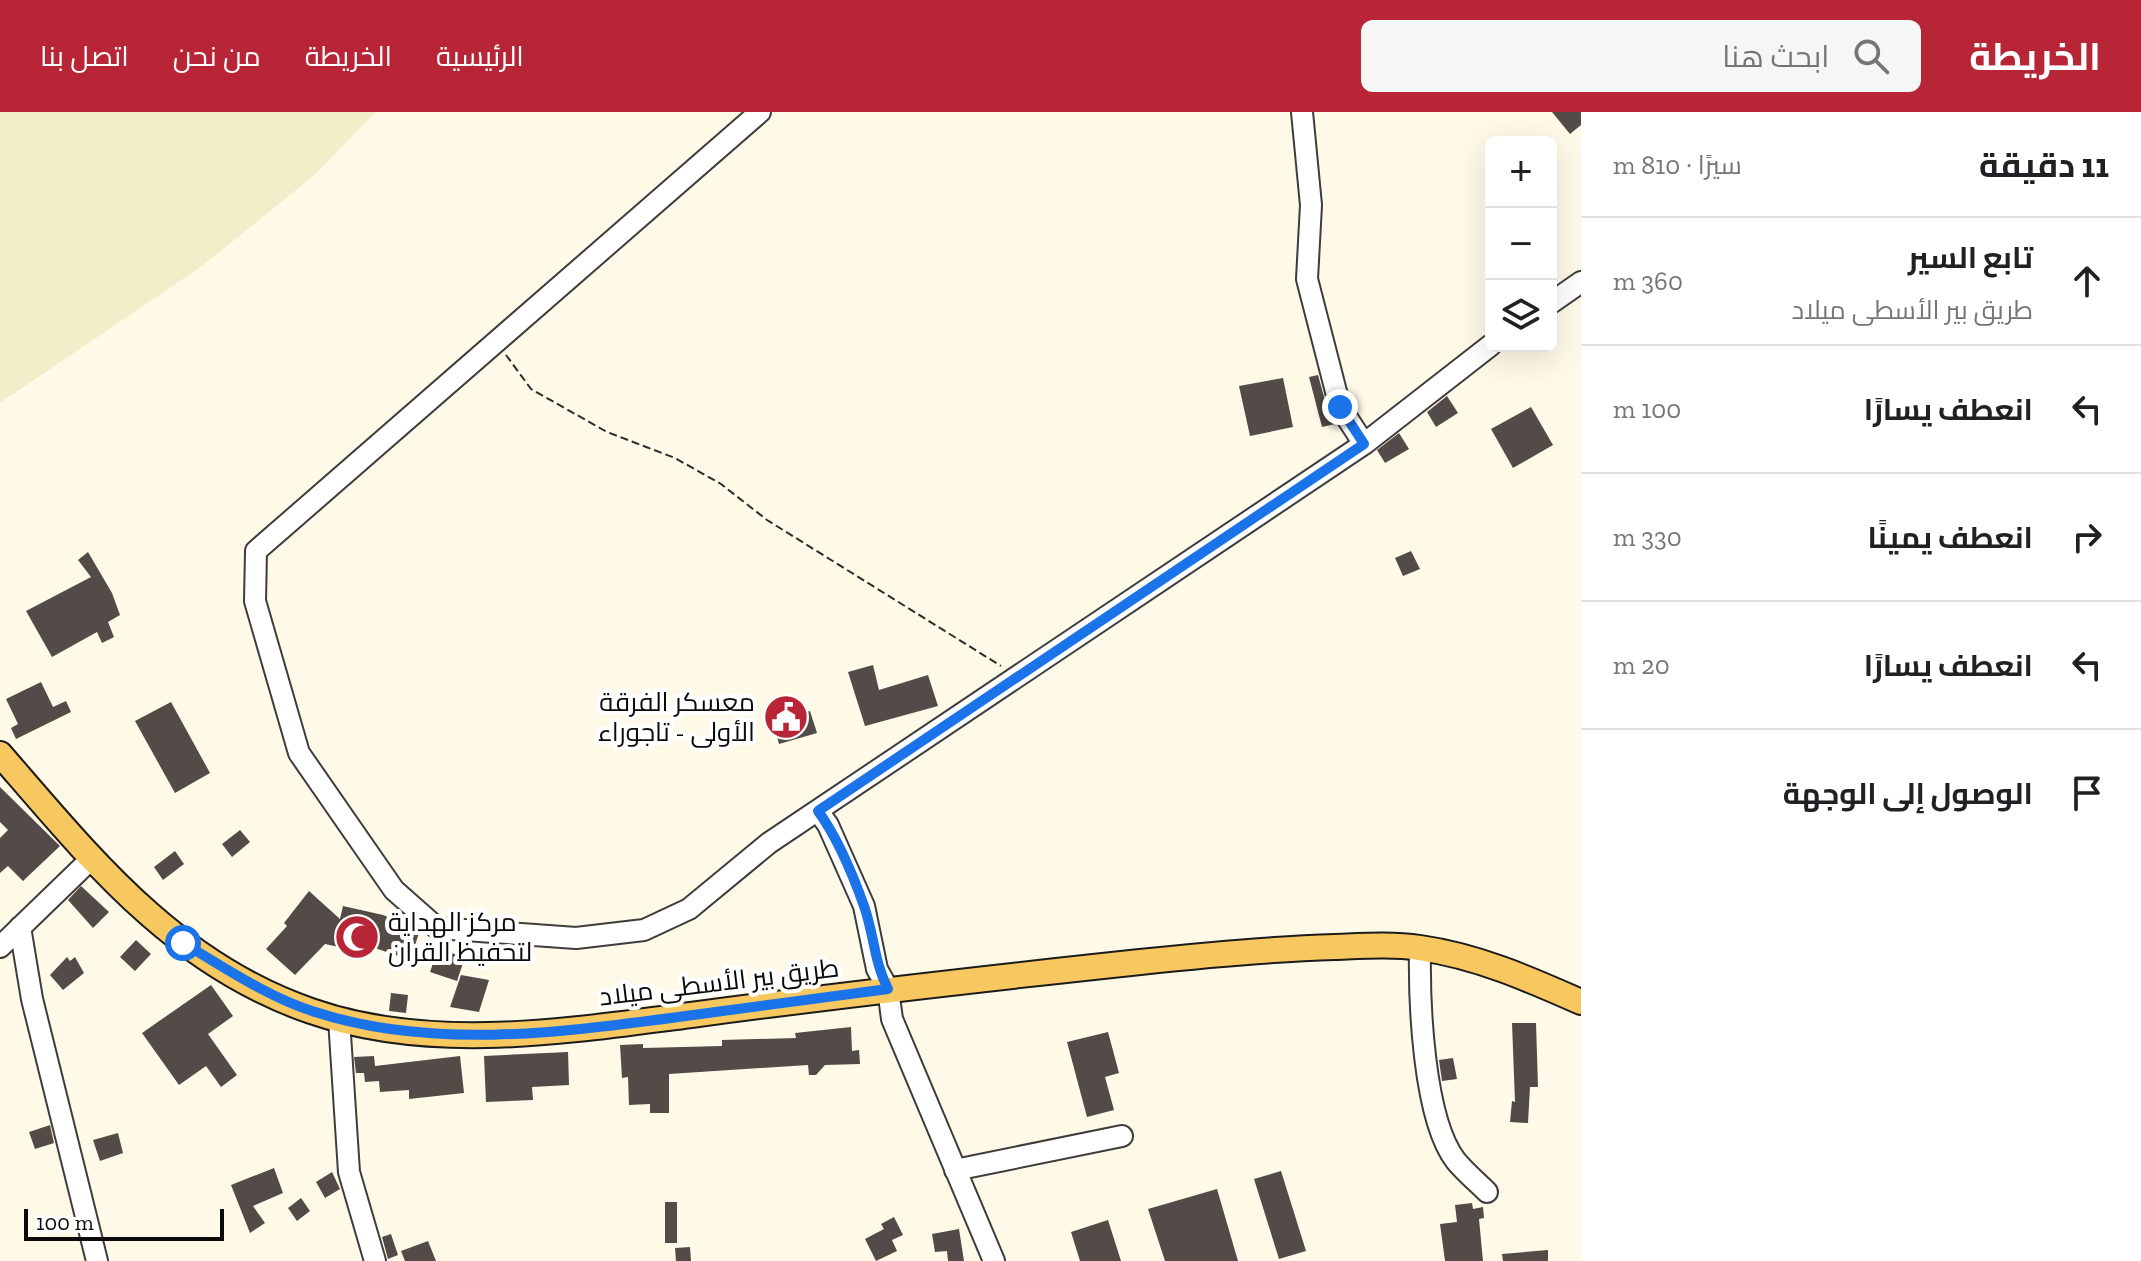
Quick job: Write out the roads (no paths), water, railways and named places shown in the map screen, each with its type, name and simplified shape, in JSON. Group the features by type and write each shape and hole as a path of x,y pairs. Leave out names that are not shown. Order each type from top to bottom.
{"main road":[{"name":"طريق بير الأسطى ميلاد","path":"0,754 90,860 183,943 252,984 309,1010 369,1027 427,1034 554,1031 888,989 1263,949 1420,948 1492,964 1581,1002"}],"street":[{"path":"760,112 256,551 255,601 299,753 394,890 437,928 576,938 644,930 689,909 769,843 1364,444 1485,350"},
{"path":"1302,112 1311,205 1307,279 1340,407 1364,444"},
{"path":"1557,299 1581,282"},
{"path":"818,811 828,825 864,906 877,969 888,989 892,1019 994,1261"},
{"path":"0,947 90,860"},
{"path":"20,927 32,999 97,1261"},
{"path":"1420,948 1419,1018 1443,1134 1455,1159 1487,1192"},
{"path":"339,1019 349,1172 375,1261"},
{"path":"955,1170 1122,1136"}],"place":[{"name":"معسكر الفرقة الأولى - تاجوراء","path":"786,717"},
{"name":"مركز الهداية لتحفيظ القران","path":"357,937"}]}
